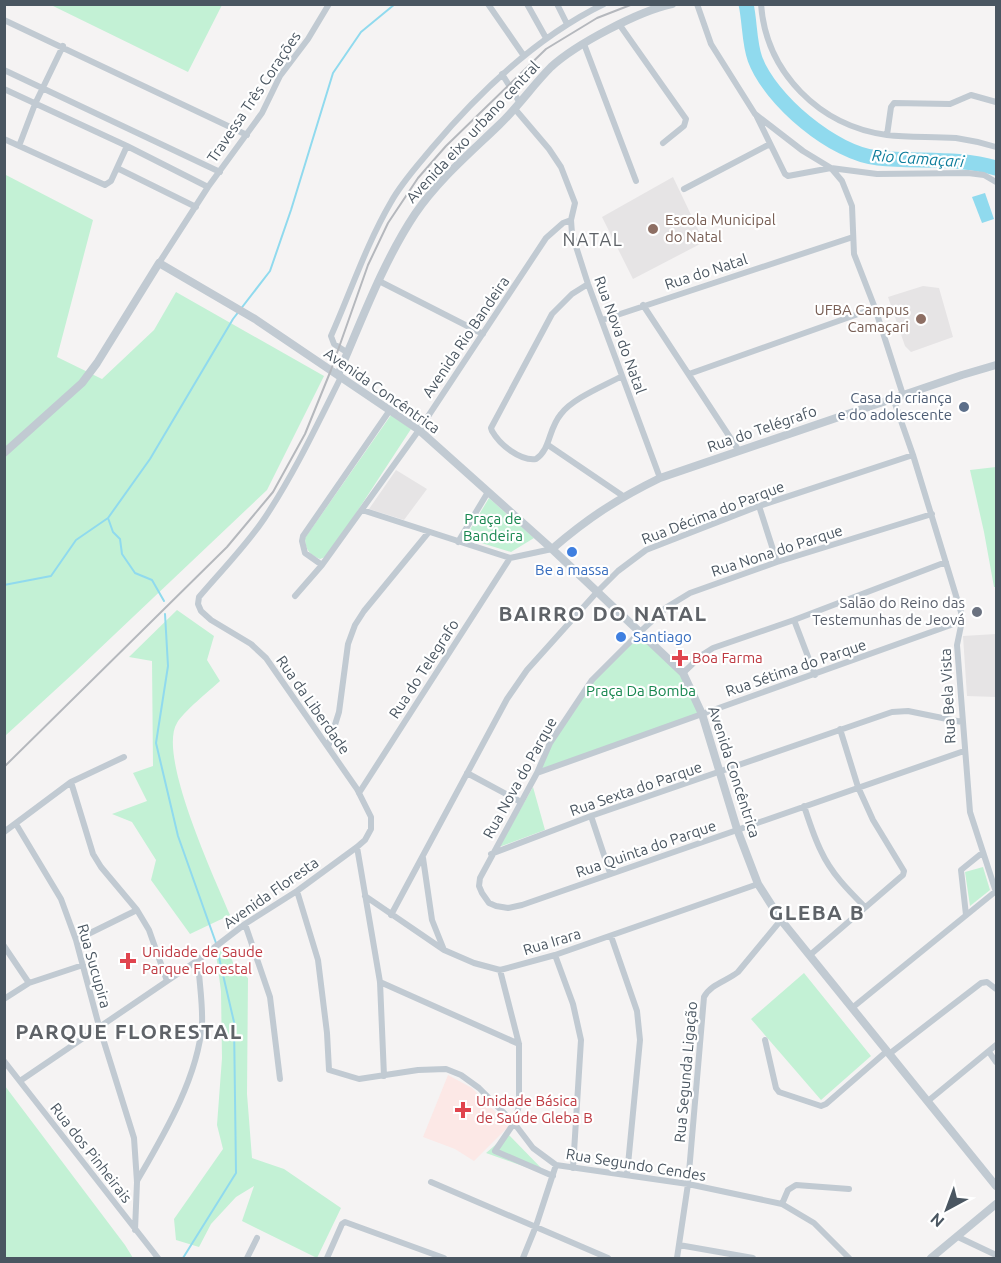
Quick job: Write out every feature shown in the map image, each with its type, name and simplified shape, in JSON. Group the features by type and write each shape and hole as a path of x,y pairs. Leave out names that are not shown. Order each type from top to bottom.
{"street":[{"name":"Travessa Três Corações","path":"159,263 208,187 262,113 280,76 308,39 329,4"},
{"path":"488,4 524,56"},
{"path":"527,4 546,38"},
{"path":"557,4 567,24"},
{"path":"348,353 334,344 331,336 367,248 408,176 454,121 502,74 546,38 604,4"},
{"path":"636,181 584,44 619,24 648,11 672,4"},
{"path":"697,4 711,44 755,114 787,175 831,168 877,174 968,173 984,175 996,182"},
{"path":"761,4 762,24 777,61 788,80 804,97 829,115 853,127 887,135 955,138 996,147"},
{"path":"4,20 247,135"},
{"path":"619,24 686,119 684,126 663,143"},
{"name":"Avenida eixo urbano central","path":"340,376 379,281 420,206 459,162 518,106 550,68 584,44"},
{"path":"19,146 35,104 63,46"},
{"path":"4,70 220,172"},
{"name":"Rua Nova do Natal","path":"502,74 518,106 561,167 574,203 571,220 572,234 588,284 660,478"},
{"path":"4,90 127,146 208,187"},
{"path":"887,135 891,107 894,103 950,104 971,95 996,102"},
{"path":"755,114 795,145 831,168 842,181 852,206 854,254 875,308 903,395"},
{"path":"4,139 102,184 111,181 127,146"},
{"path":"684,189 770,144"},
{"path":"117,168 196,207"},
{"name":"Avenida Rio Bandeira","path":"295,596 322,565 419,430 546,238 563,223 571,220"},
{"name":"Rua do Natal","path":"602,320 853,237"},
{"path":"4,453 64,402 82,383 97,363 159,263"},
{"name":"Avenida Concêntrica","path":"159,263 255,319 419,430 552,549 683,672 702,714 737,829 758,884 781,920 995,1182"},
{"path":"379,281 483,334"},
{"path":"588,284 572,294 552,314 491,428 494,436 515,454 526,459 536,459 548,445 551,429 568,406 622,376"},
{"path":"643,305 739,451"},
{"path":"689,374 875,308"},
{"name":"Rua do Telégrafo","path":"552,549 587,519 623,496 660,478 996,365"},
{"name":"Rua da Liberdade","path":"340,376 302,457 264,518 246,543 199,597 198,604 201,611 211,620 250,644 266,658 359,793 371,817 371,829 365,840 357,847"},
{"name":"Rua Bela Vista","path":"893,398 932,514 961,612 962,621 957,645 970,812 996,892"},
{"path":"322,565 305,553 303,536 390,410"},
{"path":"548,445 623,496"},
{"name":"Rua Décima do Parque","path":"390,915 507,699 527,670 618,571 646,550 759,506 913,455"},
{"path":"458,542 488,492"},
{"path":"759,506 777,562"},
{"path":"362,510 510,558 552,549"},
{"name":"Rua Nona do Parque","path":"640,632 678,599 777,562 932,514"},
{"path":"327,747 339,712 348,644 355,625 428,532"},
{"name":"Rua do Telegrafo","path":"359,793 510,558"},
{"path":"683,672 713,648 946,562"},
{"path":"794,620 815,675"},
{"name":"Rua Sétima do Parque","path":"537,773 962,621"},
{"name":"Rua Nova do Parque","path":"491,854 537,773 550,743 592,680 640,632"},
{"name":"Rua Sexta do Parque","path":"491,854 591,816 892,712 908,711 962,722"},
{"path":"810,955 903,875 904,871 873,819 858,787 840,729"},
{"name":"Rua Quinta do Parque","path":"491,854 480,878 479,886 482,893 489,903 496,906 508,908 522,905 964,751"},
{"path":"4,832 71,782 124,757"},
{"path":"467,773 520,802"},
{"path":"71,782 93,854 137,910 153,938 167,981"},
{"path":"804,806 820,851 842,884 865,907"},
{"path":"591,816 610,873"},
{"name":"Rua Sucupira","path":"16,824 61,900 76,940 99,1026 134,1138 137,1182 135,1230"},
{"path":"357,847 380,982 384,1076"},
{"name":"Avenida Floresta","path":"20,1081 200,959 245,924 297,891 357,847"},
{"path":"966,915 960,874 963,867 982,853"},
{"path":"423,856 432,920 444,950"},
{"name":"Rua Irara","path":"500,970 555,955 758,884"},
{"name":"Rua Segundo Cendes","path":"297,891 318,960 329,1070 359,1078 418,1070 446,1069 461,1075 479,1088 514,1124 533,1148 556,1165 688,1184 782,1204 814,1223 849,1258"},
{"path":"852,1008 996,892"},
{"path":"365,896 444,950 474,963 500,970 519,1044 519,1106 514,1124 495,1151 553,1176"},
{"path":"76,940 137,910"},
{"name":"Rua Segunda Ligação","path":"677,1258 688,1184 704,996 709,988 738,972 781,920"},
{"path":"245,924 270,997 280,1079"},
{"path":"611,936 640,1022 627,1175"},
{"path":"4,946 29,983"},
{"path":"555,955 573,1004 581,1041 573,1167"},
{"path":"137,1182 184,1090 194,1058 202,1024 200,959"},
{"path":"4,999 29,983 83,965"},
{"path":"380,982 519,1044"},
{"path":"765,1040 776,1088 779,1092 821,1106 981,983 987,982 996,989"},
{"path":"928,1101 996,1045"},
{"path":"989,1052 996,1062"},
{"name":"Rua dos Pinheirais","path":"4,1061 158,1258"},
{"path":"523,1258 556,1165"},
{"path":"431,1182 608,1258"},
{"path":"782,1204 788,1190 796,1185 849,1189"},
{"path":"931,1258 994,1207"},
{"path":"327,1258 345,1222 444,1258"},
{"path":"958,1237 996,1255"},
{"path":"248,1258 257,1238"},
{"path":"679,1245 753,1258"}],"shaded area":[{"name":"Escola Municipal do Natal","path":"673,177 704,242 633,279 602,217"},
{"name":"UFBA Campus Camaçari","path":"923,286 939,288 953,337 911,352 905,346 888,297"},
{"path":"396,470 427,489 404,520 369,509"},
{"path":"996,634 996,697 967,696 963,636"},
{"name":"Unidade Básica de Saúde Gleba B","path":"448,1075 472,1088 509,1126 474,1161 455,1149 423,1137"}],"green space":[{"path":"222,4 188,72 51,5"},
{"path":"4,174 93,220 57,357 102,379 154,330 176,292 324,376 267,490 5,736"},
{"path":"391,415 411,429 328,556 320,559 316,557 307,549 305,538"},
{"path":"996,467 996,587 994,587 970,470"},
{"name":"Praça de Bandeira","path":"489,498 534,538 511,552 465,538"},
{"path":"177,610 214,636 207,660 220,681 180,718 173,739 175,761 190,818 230,915 190,934 151,880 156,860 132,822 112,814 147,801 133,773 153,766 152,661 129,657"},
{"name":"Praça Da Bomba","path":"640,632 683,673 702,714 537,773 550,743 592,680"},
{"path":"533,787 545,830 499,847"},
{"path":"983,867 990,890 970,906 965,872"},
{"path":"228,946 234,966 248,978 247,1094 252,1158 284,1169 341,1208 317,1258 242,1221 254,1186 236,1197 211,1224 199,1247 176,1240 174,1219 223,1149 217,1125 222,1058 221,991 216,954"},
{"path":"804,973 871,1056 821,1100 751,1019"},
{"path":"5,1086 125,1245 133,1258 5,1258"},
{"path":"508,1134 548,1175 486,1153"}],"water":[{"path":"985,193 994,219 982,223 972,197"}],"waterway":[{"path":"4,585 51,576 76,540 108,518 150,459 233,319 270,271 333,73 361,32 395,4"},
{"name":"Rio Camaçari","path":"746,4 753,52 763,75 789,107 824,136 842,147 878,158 967,162 996,168"},
{"path":"108,518 113,532 120,539 122,554 135,573 152,580 164,601"},
{"path":"165,614 168,666 156,743 178,836 216,943"},
{"path":"183,1258 236,1173 234,1022 217,949"}],"railway":[{"path":"4,767 227,547 273,492 305,434 331,370 368,265 388,223 418,178 446,146 546,49 597,18 633,4"}],"place":[{"name":"Escola Municipal do Natal","path":"653,229"},
{"name":"UFBA Campus Camaçari","path":"921,319"},
{"name":"Casa da criança e do adolescente","path":"964,407"},
{"name":"Be a massa","path":"572,552"},
{"name":"Salão do Reino das Testemunhas de Jeová","path":"977,612"},
{"name":"Santiago","path":"621,637"},
{"name":"Boa Farma","path":"680,658"},
{"name":"Unidade de Saude Parque Florestal","path":"128,961"},
{"name":"Unidade Básica de Saúde Gleba B","path":"463,1110"}],"district":[{"name":"NATAL","path":"593,240"},
{"name":"BAIRRO DO NATAL","path":"603,614"},
{"name":"GLEBA B","path":"817,913"},
{"name":"PARQUE FLORESTAL","path":"129,1032"}]}
